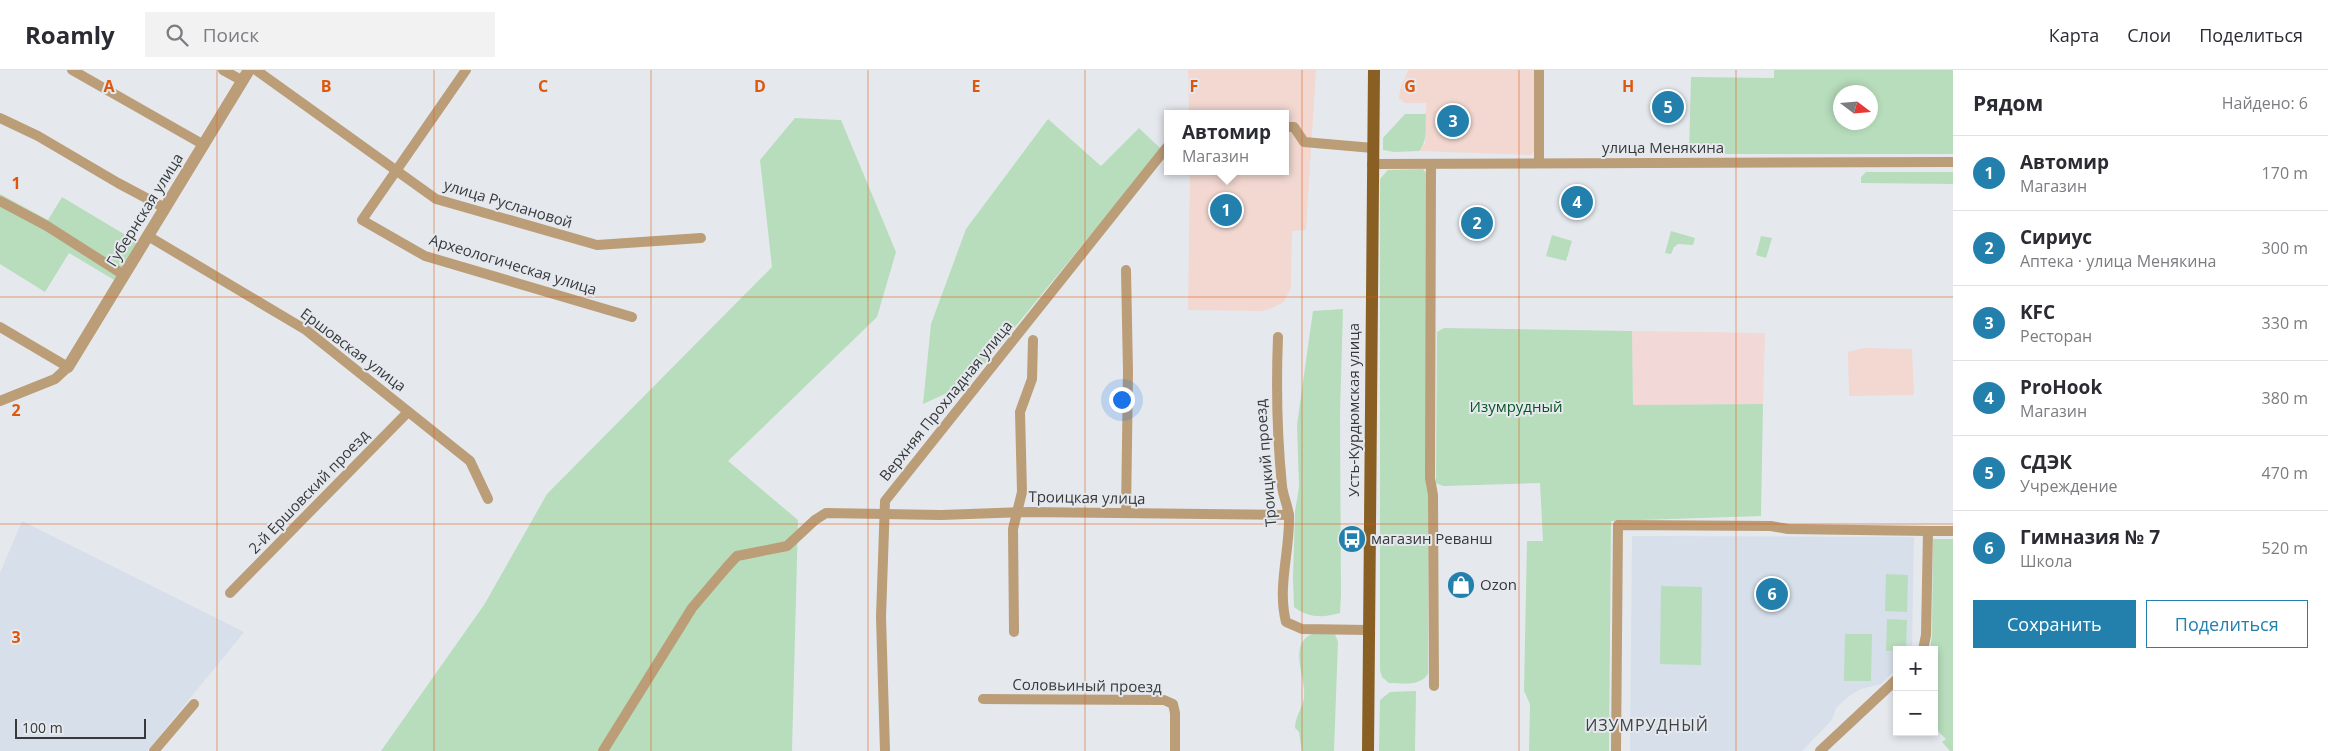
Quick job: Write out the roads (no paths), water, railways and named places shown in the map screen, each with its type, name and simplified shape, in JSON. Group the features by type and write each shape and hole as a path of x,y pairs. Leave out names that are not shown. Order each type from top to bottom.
{"main road":[{"name":"Усть-Курдюмская улица","path":"1368,751 1374,70"}],"street":[{"path":"72,70 204,145"},
{"path":"223,70 246,75"},
{"name":"улица Руслановой","path":"256,70 436,199 597,246 701,238"},
{"path":"396,171 466,70"},
{"path":"1539,70 1539,164"},
{"name":"Губернская улица","path":"68,367 246,75"},
{"path":"0,118 38,136 165,208"},
{"path":"1289,127 1294,127 1304,142 1372,148"},
{"name":"Верхняя Прохладная улица","path":"885,751 882,616 886,501 1164,151"},
{"name":"улица Менякина","path":"1372,164 1953,162"},
{"path":"1431,165 1430,478 1433,495 1434,686"},
{"name":"Археологическая улица","path":"396,171 362,220 425,256 632,317"},
{"path":"0,201 47,226 124,275"},
{"name":"Ершовская улица","path":"148,236 306,330 470,461 488,499"},
{"path":"1126,270 1128,372 1126,513"},
{"path":"0,328 68,367 55,379 0,401"},
{"name":"Троицкий проезд","path":"1278,337 1276,390 1278,435 1283,488 1289,515 1284,561 1286,622 1302,628 1369,630"},
{"path":"1014,632 1013,529 1022,492 1020,412 1032,379 1033,340"},
{"name":"2-й Ершовский проезд","path":"230,593 408,412"},
{"name":"Троицкая улица","path":"603,751 692,608 737,556 787,546 815,520 826,513 1018,512 1289,515"},
{"path":"1616,751 1618,524 1953,531"},
{"path":"1924,646 1926,634 1928,531"},
{"path":"1820,751 1893,683"},
{"name":"Соловьиный проезд","path":"983,699 1164,700 1173,704 1175,713 1175,751"},
{"path":"154,751 194,704"}],"place":[{"name":"СДЭК","path":"1668,107"},
{"name":"KFC","path":"1453,121"},
{"name":"ProHook","path":"1577,202"},
{"name":"Автомир","path":"1226,210"},
{"name":"Сириус","path":"1477,223"},
{"name":"магазин Реванш","path":"1352,539"},
{"name":"Ozon","path":"1461,585"},
{"name":"Гимназия № 7","path":"1772,594"}],"district":[{"name":"ИЗУМРУДНЫЙ","path":"1647,725"}],"park label":[{"name":"Изумрудный","path":"1516,407"}]}
